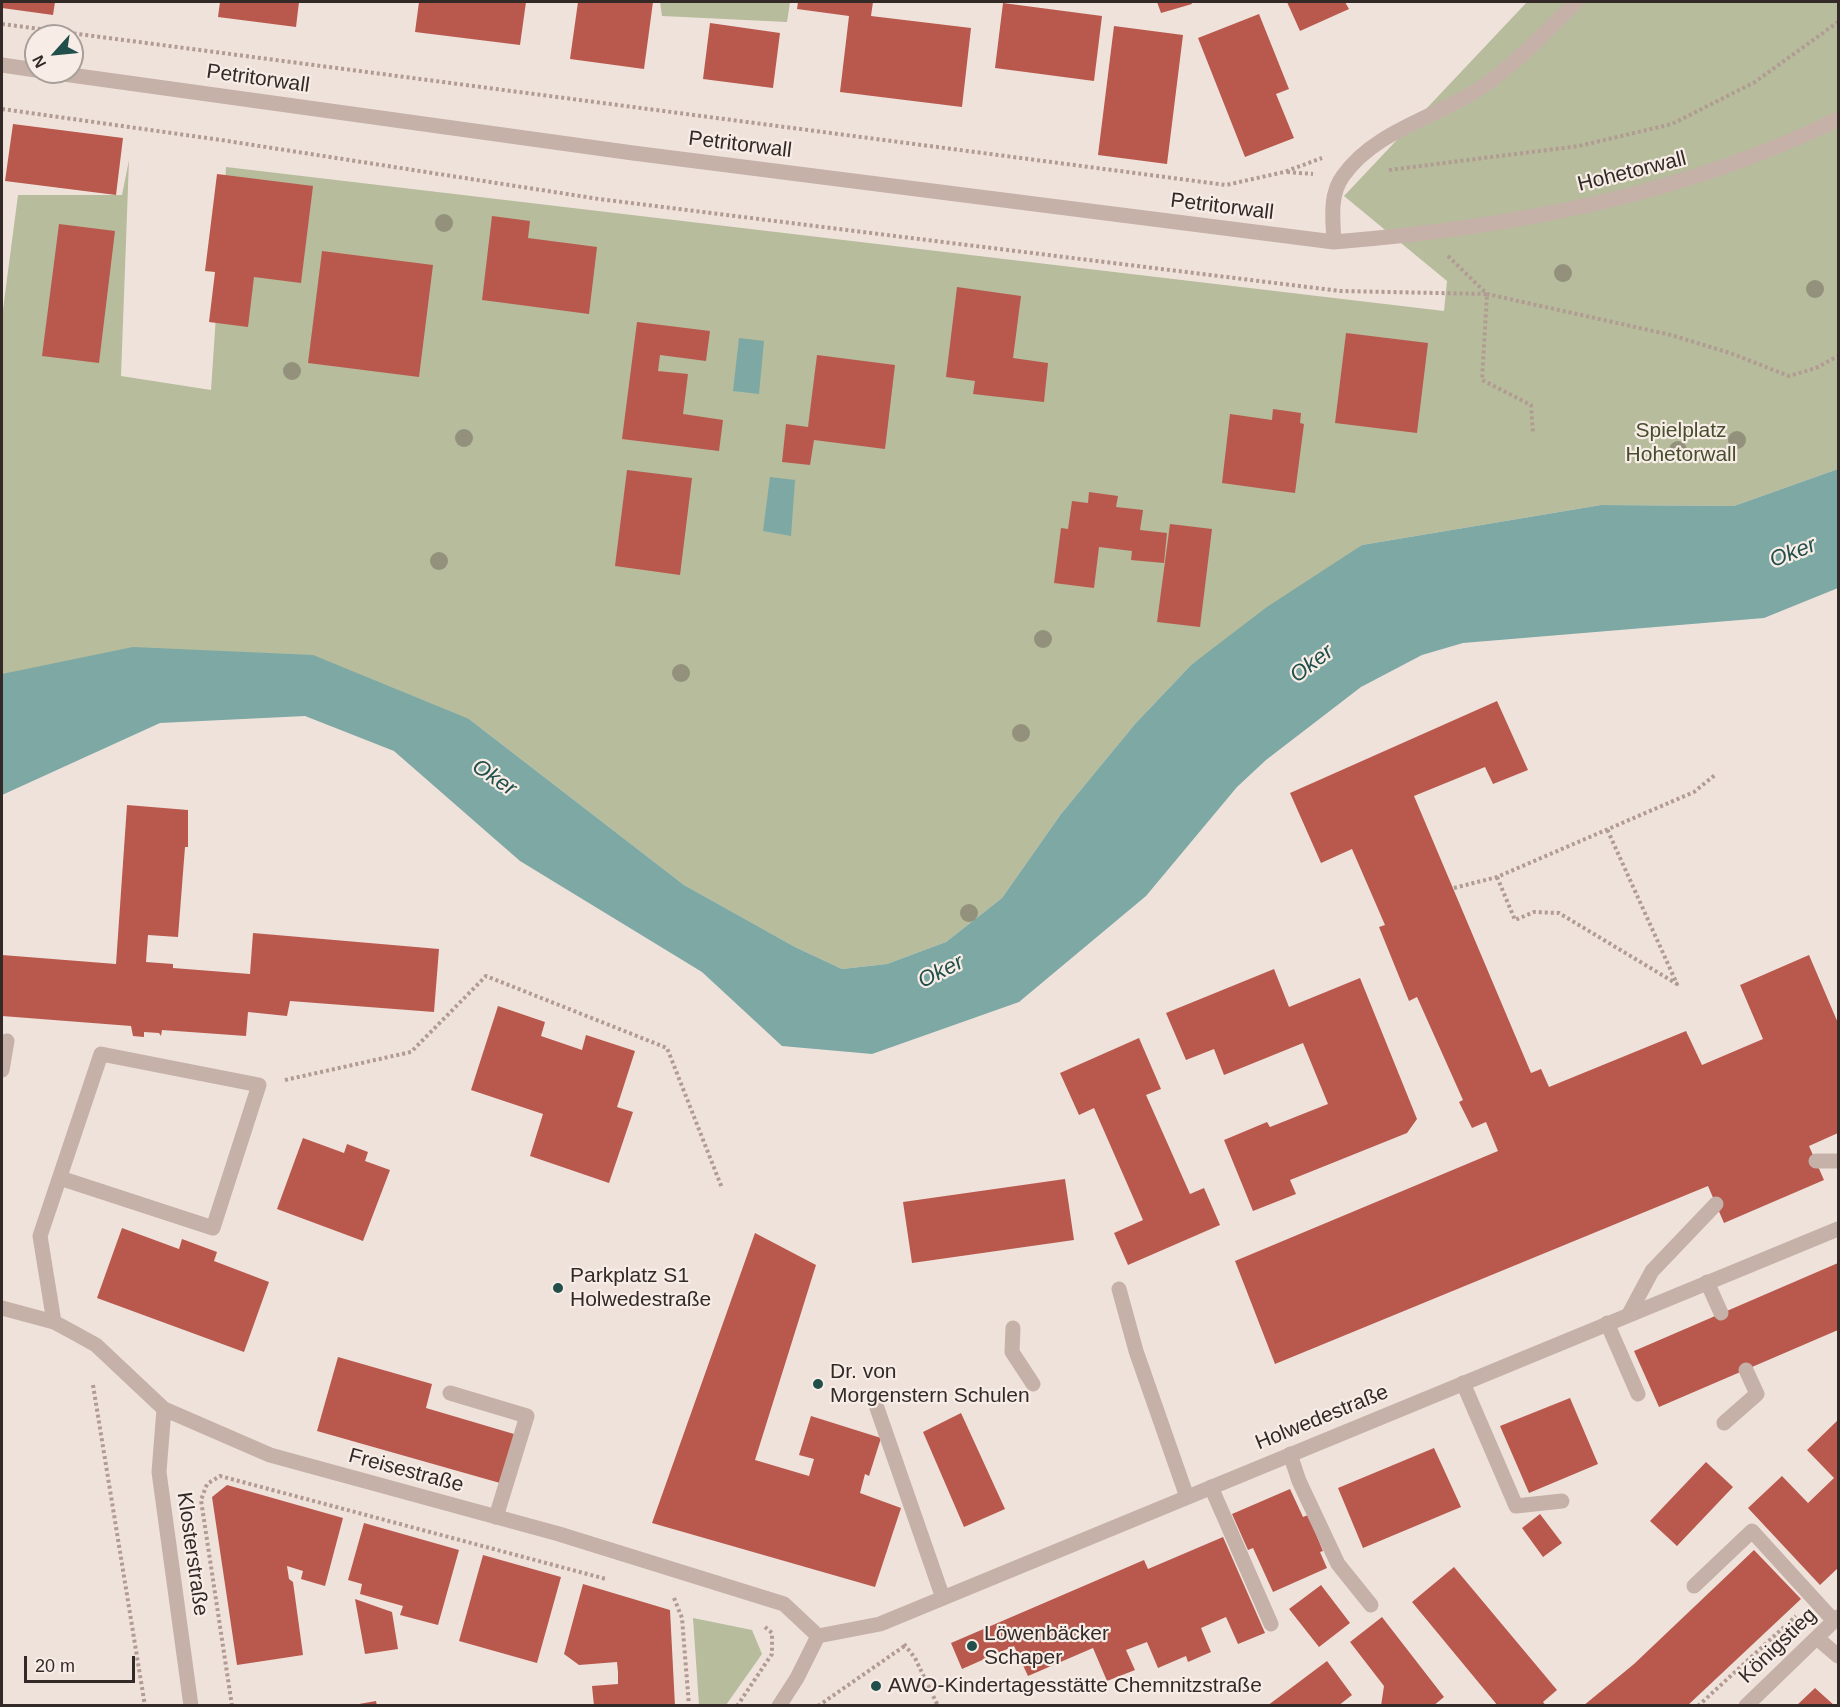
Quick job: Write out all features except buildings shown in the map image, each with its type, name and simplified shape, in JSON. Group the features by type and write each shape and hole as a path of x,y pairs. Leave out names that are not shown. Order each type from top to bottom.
{"street":[{"path":"1334,243 1333,199 1342,176 1362,155 1386,138 1435,115 1484,86 1539,40 1576,2"},
{"path":"2,66 24,69"},
{"name":"Petritorwall","path":"84,77 633,153 1334,243 1426,235"},
{"name":"Hohetorwall","path":"1426,235 1531,218 1700,177 1801,137 1839,119"},
{"path":"2,1070 7,1041"},
{"path":"54,1322 40,1236 101,1054 259,1085 213,1228 60,1178"},
{"path":"1816,1161 1839,1161"},
{"path":"1629,1314 1652,1271 1716,1204"},
{"name":"Holwedestraße","path":"818,1636 879,1624 1839,1229"},
{"path":"1707,1282 1721,1313"},
{"path":"1119,1289 1136,1351 1187,1497"},
{"name":"Freisestraße","path":"2,1308 54,1322 96,1345 164,1409 270,1455 496,1517 784,1604 818,1636"},
{"path":"1607,1323 1638,1394"},
{"path":"1013,1328 1012,1352 1033,1384"},
{"path":"1724,1423 1757,1394 1746,1370"},
{"path":"1463,1383 1516,1506 1562,1502"},
{"path":"450,1393 527,1416 496,1517"},
{"path":"877,1408 943,1598"},
{"name":"Klosterstraße","path":"164,1409 159,1472 191,1706"},
{"path":"1290,1454 1299,1481 1338,1564 1371,1605"},
{"path":"1211,1487 1271,1624"},
{"path":"1694,1586 1752,1531 1814,1599 1836,1619"},
{"name":"Königstieg","path":"1746,1706 1836,1619"},
{"path":"779,1706 797,1678 818,1636"},
{"path":"1817,1638 1839,1656"}],"path":[{"path":"1387,170 1579,146 1672,124 1755,82 1839,22"},
{"path":"2,24 1226,185 1284,172 1328,154"},
{"path":"2,109 221,140 599,199 951,243 1340,291 1487,294 1671,335 1730,353 1789,376 1816,368 1839,356"},
{"path":"1284,172 1342,176"},
{"path":"1426,235 1487,294 1482,380 1531,405 1533,433"},
{"path":"1454,888 1497,877 1694,792 1715,776"},
{"path":"1497,877 1515,921 1534,912 1559,913 1677,984 1607,829"},
{"path":"259,1085 411,1052 486,976 667,1048 722,1188"},
{"path":"93,1385 146,1706"},
{"path":"232,1706 201,1500 207,1484 220,1476 617,1582"},
{"path":"663,1595 685,1601"},
{"path":"674,1598 682,1618 689,1706"},
{"path":"1698,1706 1814,1599"},
{"path":"737,1706 772,1654 772,1633 758,1622"},
{"path":"879,1624 905,1645 938,1706"},
{"path":"818,1706 905,1645"}],"green space":[{"path":"660,2 790,2 787,22 662,16"},
{"name":"Spielplatz Hohetorwall","path":"1527,2 1838,2 1838,469 1734,506 1601,505 1362,545 1191,665 1135,724 1061,814 1002,898 946,942 887,964 842,969 795,947 684,885 469,719 2,674 2,317 18,195 122,195 129,160 121,376 211,390 226,167 1444,311 1447,281 1344,196"},
{"path":"693,1618 752,1630 762,1654 726,1705 699,1705"}],"water":[{"path":"739,338 764,341 759,394 733,391"},
{"name":"Oker","path":"1838,469 1838,588 1764,618 1463,643 1422,655 1361,687 1266,760 1237,787 1146,896 1019,1002 872,1054 782,1046 702,972 520,861 394,751 305,716 160,723 2,795 2,674 133,647 313,655 469,719 684,885 795,947 842,969 887,964 946,942 1002,898 1061,814 1135,724 1191,665 1267,607 1362,545 1601,505 1734,506"},
{"path":"770,477 795,480 791,536 763,531"}],"place":[{"name":"Parkplatz S1 Holwedestraße","path":"558,1288"},
{"name":"Dr. von Morgenstern Schulen","path":"818,1384"},
{"name":"Löwenbäcker Schaper","path":"972,1646"},
{"name":"AWO-Kindertagesstätte Chemnitzstraße","path":"876,1686"}]}
